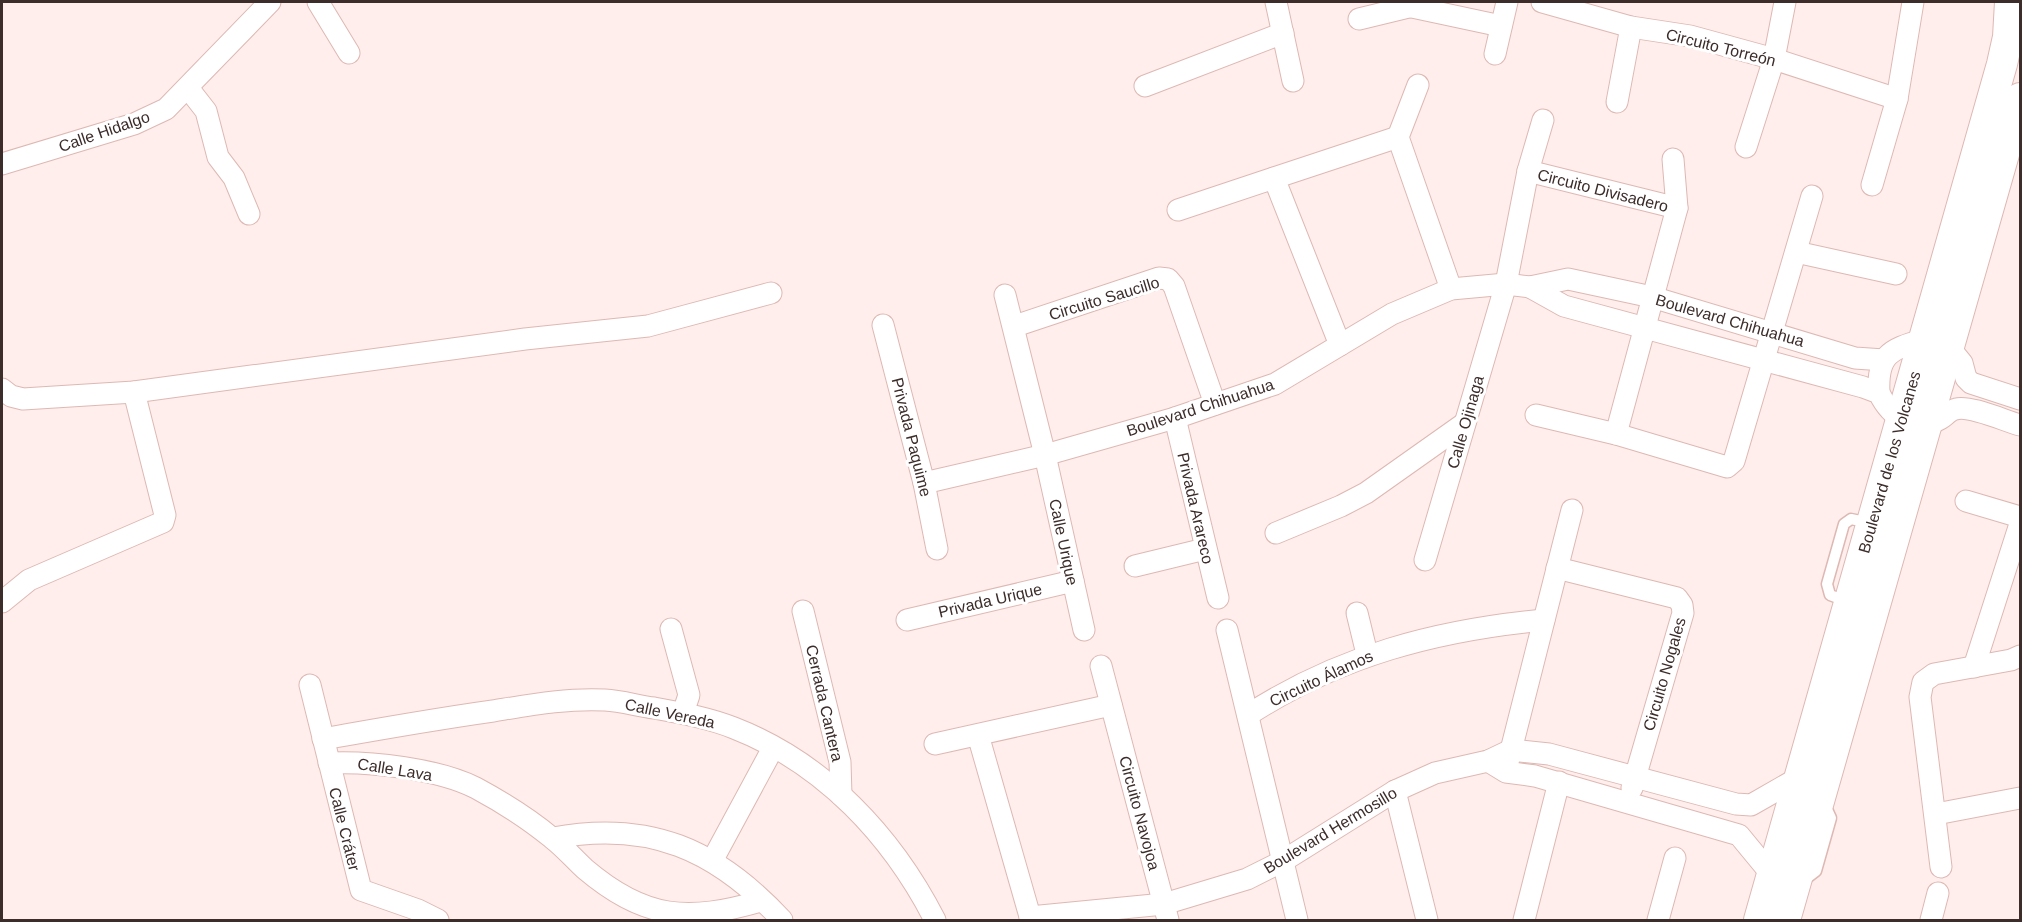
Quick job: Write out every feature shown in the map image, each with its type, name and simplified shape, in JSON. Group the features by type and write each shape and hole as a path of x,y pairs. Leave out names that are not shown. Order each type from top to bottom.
{"street":[{"name":"Calle Hidalgo","path":"2,164 134,124 166,109 270,2"},
{"path":"318,2 349,53"},
{"path":"1276,2 1293,81"},
{"path":"1495,54 1507,2"},
{"name":"Circuito Torreón","path":"1542,2 1631,27 1690,36 1774,59 1897,99"},
{"path":"1746,147 1774,59 1785,2"},
{"path":"1872,185 1897,99 1913,2"},
{"name":"Boulevard de los Volcanes","path":"1759,921 1784,878 1820,801 1862,607 1936,344 2008,37 2010,2"},
{"path":"1359,19 1421,4 1502,26"},
{"path":"1617,102 1631,27"},
{"path":"1145,86 1283,33"},
{"path":"1418,85 1398,137 1451,289"},
{"path":"188,88 206,111 218,157 234,178 249,214"},
{"name":"Boulevard de los Volcanes","path":"1936,344 2020,98"},
{"name":"Circuito Divisadero","path":"1506,284 1528,171 1543,120"},
{"path":"1178,210 1398,137"},
{"name":"Circuito Divisadero","path":"1616,434 1643,327 1677,208 1673,159"},
{"name":"Circuito Divisadero","path":"1528,171 1677,208"},
{"path":"1274,178 1340,345"},
{"path":"1536,415 1616,434 1727,467 1734,461 1812,196"},
{"path":"1796,252 1896,274"},
{"name":"Circuito Saucillo","path":"1014,327 1159,278 1168,279 1174,286 1215,404"},
{"name":"Boulevard Chihuahua","path":"924,483 1046,455 1175,418 1275,384 1392,314 1451,289 1506,284 1530,286 1568,279 1652,297 1855,358 1884,360"},
{"name":"Calle Ojinaga","path":"1425,560 1506,284"},
{"name":"Boulevard Chihuahua","path":"1530,286 1564,306 1879,393"},
{"path":"2,389 11,396 23,399 134,392 525,339 648,326 771,293"},
{"path":"1005,295 1046,455"},
{"name":"Privada Paquime","path":"883,325 924,483 937,549"},
{"path":"1936,344 1962,363 1966,378 1963,394 1955,409 1939,420 1914,422 1887,410 1879,393 1878,375 1884,360 1896,347 1936,344"},
{"path":"1966,378 1971,383 2020,399"},
{"path":"2,602 29,580 163,522 165,515 134,392"},
{"path":"1955,409 1967,409 2020,425"},
{"name":"Privada Arareco","path":"1175,418 1218,598"},
{"path":"1276,533 1366,493 1465,423"},
{"name":"Calle Urique","path":"1046,455 1083,630"},
{"path":"1966,501 2020,517"},
{"path":"1572,510 1511,750 1549,754 1736,804 1751,805 1800,777"},
{"path":"1974,667 2020,524"},
{"path":"1135,566 1205,549"},
{"name":"Circuito Nogales","path":"1557,568 1677,598 1682,605 1683,613 1629,802"},
{"name":"Privada Urique","path":"907,620 1072,581"},
{"name":"Boulevard de los Volcanes","path":"1785,921 1784,878 1800,777 1862,607"},
{"name":"Cerrada Cantera","path":"803,611 840,762 841,795"},
{"path":"1357,613 1367,654"},
{"name":"Circuito Álamos","path":"1248,715 1279,695 1367,654 1486,625 1544,620"},
{"path":"671,629 689,695 683,713"},
{"path":"1227,630 1297,921"},
{"path":"1941,867 1920,698 1923,682 1934,674 2020,656"},
{"name":"Circuito Navojoa","path":"1101,666 1166,913"},
{"name":"Calle Cráter","path":"310,686 361,890 438,921"},
{"name":"Calle Vereda","path":"323,739 557,701 607,700 683,713 734,728 815,773 841,795 867,820 897,855 918,887 935,921"},
{"path":"935,744 1112,705"},
{"path":"978,735 1031,919"},
{"path":"712,861 773,748"},
{"name":"Boulevard Hermosillo","path":"1497,766 1511,750"},
{"name":"Calle Lava","path":"329,763 351,762 420,770 473,787 507,806 553,838 616,893 639,906 672,916 703,918 733,912 761,901"},
{"name":"Boulevard Hermosillo","path":"1031,919 1166,913 1247,879 1283,861 1395,791 1435,773 1497,766 1739,835"},
{"path":"1524,921 1559,782"},
{"path":"1395,791 1427,921"},
{"path":"1936,814 2020,798"},
{"path":"1751,805 1739,835 1784,878"},
{"path":"553,838 588,831 624,831 656,837 712,861 782,921"},
{"path":"1658,921 1675,858"},
{"path":"1931,921 1938,893"}],"lane":[{"path":"1862,607 1830,595 1827,584 1844,524 1851,519 1885,525"}]}
